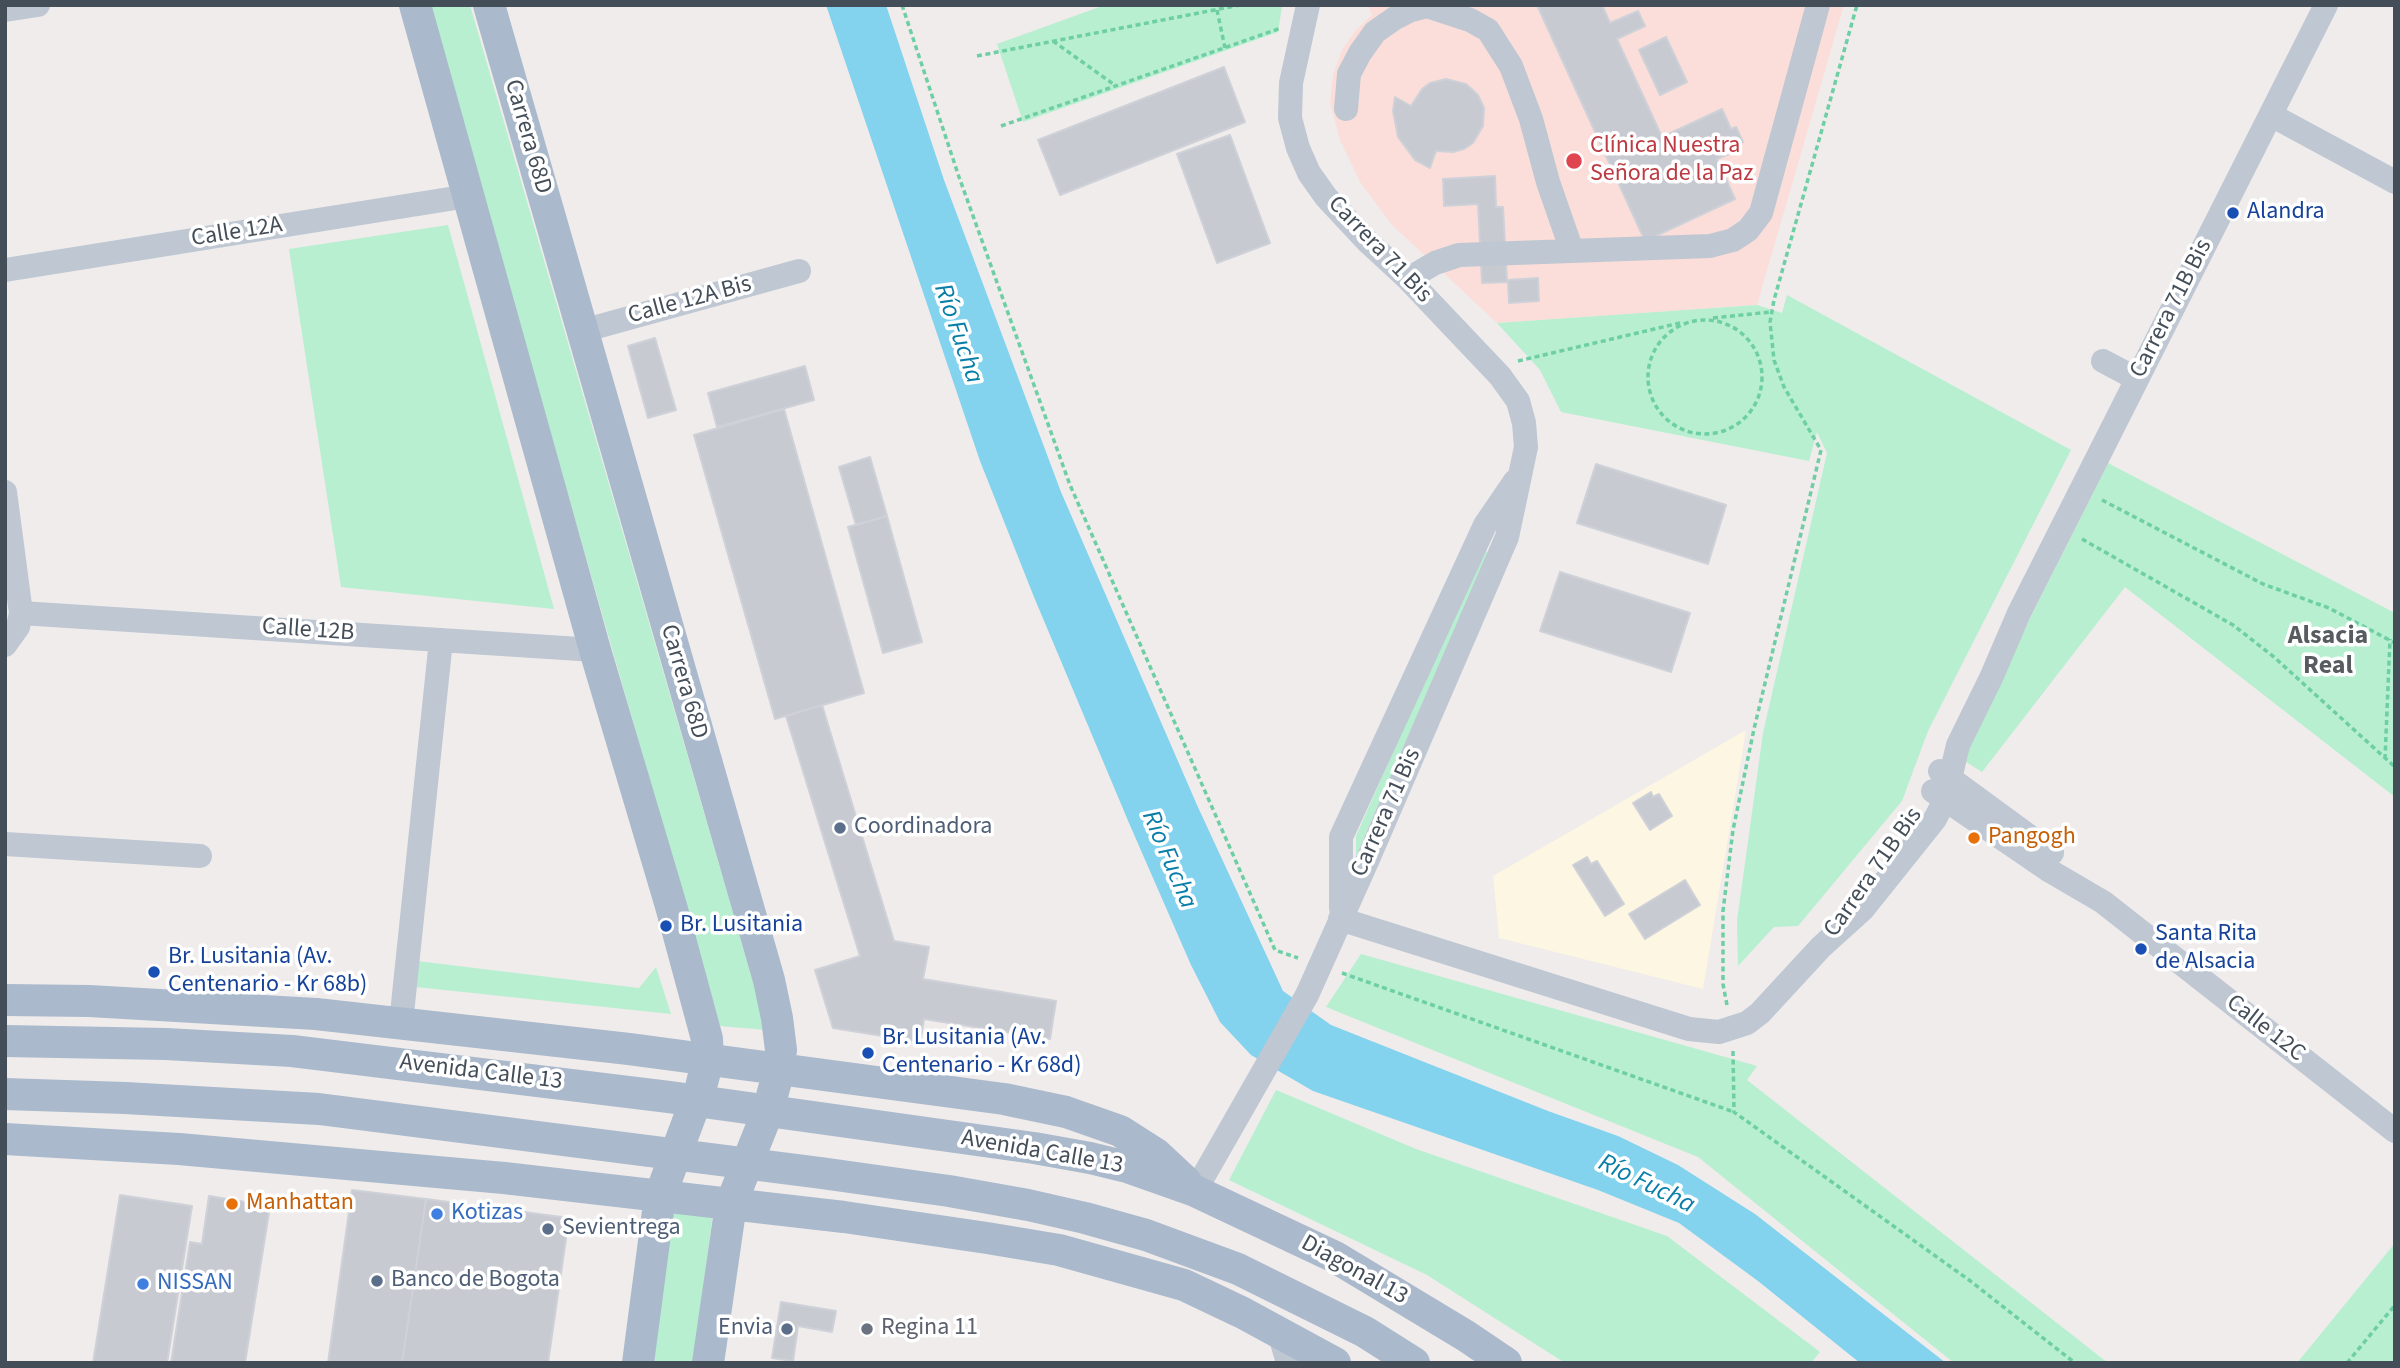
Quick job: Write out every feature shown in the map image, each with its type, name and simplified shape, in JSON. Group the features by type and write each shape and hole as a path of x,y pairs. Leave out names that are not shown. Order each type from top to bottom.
{"main road":[{"path":"415,5 707,1039 708,1059 697,1101 660,1196 638,1363"},
{"name":"Carrera 68D","path":"489,5 769,980 781,1040 779,1069 768,1111 731,1204 708,1363"},
{"name":"Avenida Calle 13","path":"5,1000 89,1001 316,1014 708,1059 1004,1099 1100,1122 1156,1154 1195,1191"},
{"path":"89,1001 237,1048"},
{"name":"Avenida Calle 13","path":"5,1041 166,1044 292,1051 478,1072 1034,1148 1127,1167 1195,1191"},
{"path":"5,1094 319,1109 746,1163 950,1191 1028,1205 1146,1235 1238,1269 1365,1332 1414,1363"},
{"path":"5,1128 41,1139"},
{"path":"5,1139 41,1139 193,1150 504,1178 731,1204 1059,1250 1151,1274 1209,1295 1330,1361"},
{"name":"Diagonal 13","path":"1195,1191 1335,1257 1456,1329 1506,1363"},
{"path":"1151,1274 1238,1269"}],"street":[{"path":"5,10 38,5"},
{"name":"Carrera 71 Bis","path":"1195,1191 1307,995 1340,919 1342,837 1485,524 1521,472 1526,447 1524,423 1518,401 1500,376 1408,279 1368,242 1326,197 1309,173 1297,148 1290,118 1291,83 1308,5"},
{"path":"1408,279 1435,263 1459,255 1710,246 1733,240 1748,230 1761,213 1818,5"},
{"name":"Carrera 71B Bis","path":"1732,1028 1747,1023 1760,1013 1821,947 1863,909 1922,838 1941,784 2019,613 2326,5"},
{"path":"1346,109 1349,74 1360,53 1375,32 1395,18 1427,6 1470,20 1488,30 1511,66 1531,119 1548,182 1572,251"},
{"path":"2271,115 2395,182"},
{"name":"Calle 12A","path":"5,270 468,195"},
{"name":"Calle 12A Bis","path":"582,331 799,271"},
{"path":"2103,361 2137,379"},
{"path":"5,492 21,612 18,627 5,645"},
{"name":"Calle 12B","path":"21,612 595,650"},
{"path":"401,1023 441,640"},
{"name":"Calle 12C","path":"1941,784 2050,871 2103,902 2395,1131"},
{"path":"5,844 200,856"},
{"path":"1340,919 1689,1029 1718,1031 1732,1028"},
{"path":"1279,1332 1288,1363"}],"path":[{"path":"902,5 960,177 1075,497 1275,950 1734,1112 1969,1280 2075,1363"},
{"path":"977,56 1240,5"},
{"path":"1734,1112 1732,1028 1723,984 1723,911 1733,830 1754,729 1821,450 1784,387 1774,360 1770,322 1857,5"},
{"path":"1217,10 1225,48"},
{"path":"1001,126 1286,26"},
{"path":"1053,41 1116,86"},
{"path":"1518,361 1689,321 1772,312"},
{"path":"1689,321 1672,329 1659,342 1650,358 1647,376 1650,394 1658,411 1672,425 1690,433 1710,435 1730,429 1746,417 1758,401 1763,381 1761,361 1754,345 1741,331 1725,323 1707,319"},
{"path":"2081,489 2252,578 2329,608 2395,643"},
{"path":"2062,528 2233,625 2274,657 2395,767"},
{"path":"2385,759 2389,639"},
{"path":"2347,1363 2395,1305"}],"shaded area":[{"name":"Clínica Nuestra Señora de la Paz","path":"1368,5 1844,5 1757,305 1497,323 1392,225 1360,182 1340,140 1330,103 1333,75 1342,50 1355,31 1372,15"},
{"path":"1746,730 1703,989 1499,938 1493,876"}],"green space":[{"path":"428,5 470,5 767,1030 720,1026"},
{"path":"1105,5 1282,6 1278,32 1023,122 997,44"},
{"path":"448,225 554,609 341,587 289,249"},
{"path":"1787,295 2071,450 1928,731 1902,801 1798,926 1774,927 1738,966 1737,921 1763,733 1827,453 1817,432 1809,461 1561,412 1540,370 1497,323 1757,305 1782,313"},
{"path":"2108,463 2395,613 2395,797 2125,587 1982,772 1960,758"},
{"path":"1482,550 1489,553 1356,856 1356,836"},
{"path":"1361,954 1757,1066 1747,1080 2108,1363 1954,1363 1698,1157 1326,1007"},
{"path":"417,961 639,988 656,967 671,1014 416,987"},
{"path":"1276,1090 1416,1149 1667,1236 1820,1352 1811,1363 1565,1363 1427,1275 1229,1180"},
{"path":"673,1206 713,1213 693,1363 653,1363"},
{"path":"2395,1243 2395,1363 2297,1363"}],"water":[{"name":"Río Fucha","path":"826,5 886,5 944,180 1061,492 1197,805 1283,991 1331,1025 1618,1136 1678,1165 1755,1214 1946,1363 1860,1363 1758,1281 1679,1223 1598,1190 1313,1091 1251,1055 1220,1022 1191,965 1129,823 980,461"}],"building":[{"path":"1537,5 1602,5 1610,23 1638,11 1645,26 1617,39 1662,137 1722,109 1731,129 1736,127 1743,142 1727,149 1729,154 1717,159 1735,199 1645,241"},
{"path":"1666,37 1687,82 1660,95 1639,50"},
{"path":"1224,67 1245,122 1060,195 1038,140"},
{"path":"1446,79 1466,84 1478,95 1484,108 1483,126 1473,143 1464,149 1453,152 1436,151 1430,168 1415,160 1398,137 1393,111 1395,97 1411,106 1422,89 1430,83"},
{"path":"1230,135 1270,243 1217,263 1177,154"},
{"path":"1495,176 1496,207 1503,207 1507,280 1538,278 1539,301 1509,303 1508,282 1482,283 1478,204 1444,206 1443,179"},
{"path":"655,338 676,410 648,418 628,346"},
{"path":"805,366 814,400 717,427 708,393"},
{"path":"784,409 864,693 775,719 694,435"},
{"path":"870,457 887,516 856,525 839,467"},
{"path":"1596,464 1726,505 1708,564 1577,523"},
{"path":"887,516 922,642 883,653 848,527"},
{"path":"1560,572 1690,613 1671,672 1540,631"},
{"name":"Coordinadora","path":"822,705 894,941 929,947 923,979 1056,1001 1050,1039 924,1019 920,1042 833,1028 815,970 860,956 786,716"},
{"path":"1651,792 1653,797 1659,794 1672,816 1650,830 1633,803"},
{"path":"1587,857 1591,864 1597,861 1624,904 1605,916 1573,865"},
{"path":"1685,880 1700,905 1645,939 1629,914"},
{"name":"Banco de Bogota","path":"352,1190 426,1199 402,1363 328,1363"},
{"name":"NISSAN","path":"120,1195 192,1206 167,1363 93,1363"},
{"path":"209,1196 270,1206 245,1363 171,1363 190,1242 202,1244"},
{"path":"426,1199 569,1218 548,1363 402,1363"},
{"name":"Envia","path":"781,1302 836,1311 832,1332 798,1326 793,1361 772,1358"}],"place":[{"name":"Clínica Nuestra Señora de la Paz","path":"1574,161"},
{"name":"Alandra","path":"2233,213"},
{"name":"Coordinadora","path":"840,828"},
{"name":"Pangogh","path":"1974,838"},
{"name":"Br. Lusitania","path":"666,926"},
{"name":"Santa Rita de Alsacia","path":"2141,949"},
{"name":"Br. Lusitania (Av. Centenario - Kr 68b)","path":"154,972"},
{"name":"Br. Lusitania (Av. Centenario - Kr 68d)","path":"868,1053"},
{"name":"Manhattan","path":"232,1204"},
{"name":"Kotizas","path":"437,1214"},
{"name":"Sevientrega","path":"548,1229"},
{"name":"Banco de Bogota","path":"377,1281"},
{"name":"NISSAN","path":"143,1284"},
{"name":"Envia","path":"787,1329"},
{"name":"Regina 11","path":"867,1329"}],"district":[{"name":"Alsacia Real","path":"2328,652"}]}
